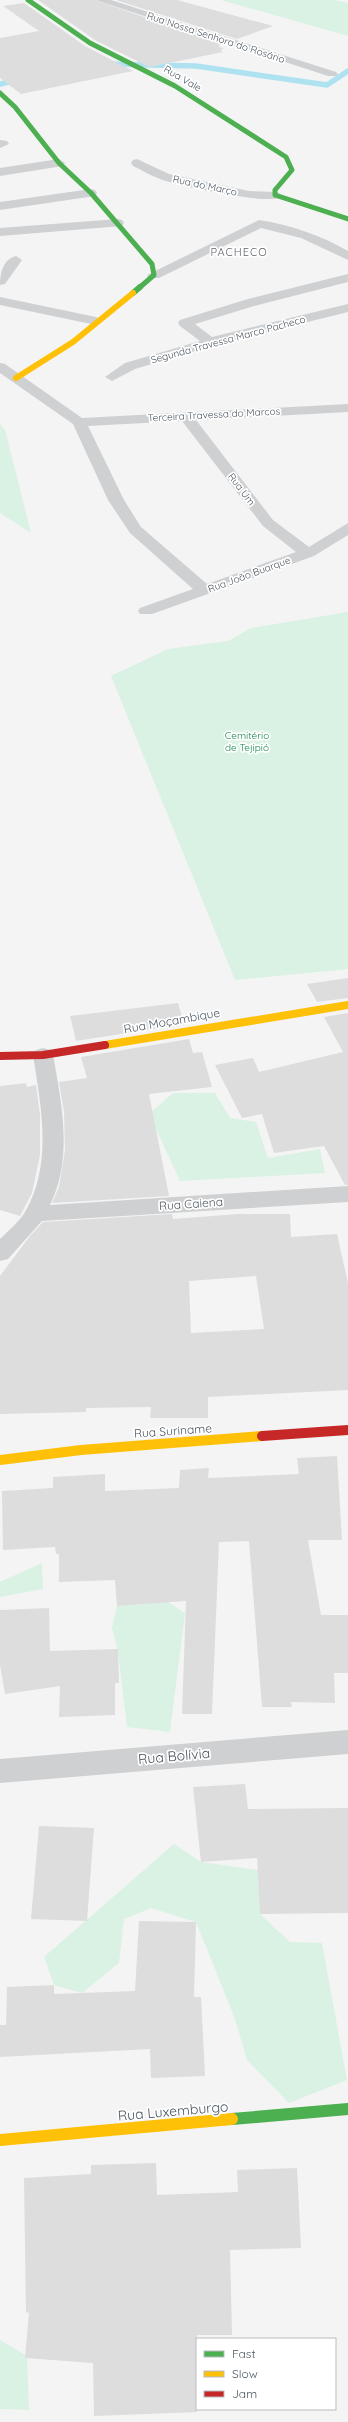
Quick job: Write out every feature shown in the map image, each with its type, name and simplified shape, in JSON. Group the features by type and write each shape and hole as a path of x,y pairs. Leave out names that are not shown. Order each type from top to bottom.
{"street":[{"name":"Rua Vale","path":"28,0 106,53 139,66 206,105 286,157 291,163 292,169 289,177 276,195"},
{"name":"Rua Nossa Senhora do Rosário","path":"100,0 332,74"},
{"path":"0,93 19,112 59,163 91,193 118,223 152,264 154,274"},
{"path":"0,172 59,163"},
{"name":"Rua do Março","path":"137,163 165,177 249,195 276,195"},
{"path":"0,206 91,193"},
{"path":"276,195 348,219"},
{"path":"0,232 118,223"},
{"path":"16,378 74,342 96,321 150,280 154,274 259,224 272,225 326,243 348,256"},
{"path":"0,281 16,260"},
{"path":"210,342 185,323 253,302 348,278"},
{"path":"0,301 96,321"},
{"name":"Segunda Travessa Marco Pacheco","path":"112,377 130,366 210,342 348,308"},
{"path":"0,367 79,422 116,500 134,530 204,590"},
{"name":"Terceira Travessa do Marcos","path":"79,422 185,415 348,408"},
{"name":"Rua Um","path":"185,415 268,523 308,553"},
{"name":"Rua João Buarque","path":"146,611 308,553 321,547 348,528"},
{"name":"Rua Moçambique","path":"0,1056 43,1055 348,1005"},
{"path":"0,1253 35,1214 47,1186 53,1154 54,1118 43,1055"},
{"name":"Rua Caiena","path":"35,1214 348,1194"},
{"name":"Rua Suriname","path":"0,1460 81,1450 348,1430"},
{"name":"Rua Bolívia","path":"0,1771 348,1742"},
{"name":"Rua Luxemburgo","path":"0,2140 348,2109"}],"green space":[{"path":"221,0 334,0 348,3 348,36"},
{"path":"0,424 5,430 31,533 0,513"},
{"name":"Cemitério de Tejipió","path":"348,612 348,969 235,980 111,676 168,649 228,641 251,628"},
{"path":"173,1093 215,1093 230,1118 256,1122 268,1158 320,1149 325,1173 180,1181 156,1129 140,1122"},
{"path":"42,1563 43,1589 0,1597 0,1582"},
{"path":"168,1602 185,1613 170,1732 127,1727 118,1652 112,1628 117,1606"},
{"path":"174,1844 201,1862 258,1870 260,1914 290,1942 322,1943 347,2080 289,2103 247,2060 235,2019 196,1922 151,1908 124,1919 119,1963 82,1993 54,1985 44,1957"},
{"path":"0,2340 27,2356 29,2410 0,2409"}],"building":[{"path":"38,0 94,0 224,44 218,46 224,49 220,50 223,52 149,67 95,40"},
{"path":"116,0 177,0 273,26 237,39"},
{"path":"24,3 85,46 133,71 21,94 0,78 0,38 39,31 3,6"},
{"path":"348,978 348,998 317,1002 307,984"},
{"path":"178,1003 184,1024 76,1041 70,1016"},
{"path":"348,1013 348,1185 345,1185 324,1146 274,1153 262,1114 242,1118 215,1065 253,1058 259,1072 343,1052 324,1017"},
{"path":"189,1039 193,1053 202,1052 212,1087 149,1094 169,1196 52,1203 59,1187 65,1150 64,1112 59,1082 87,1078 81,1057"},
{"path":"26,1083 27,1087 36,1085 40,1115 40,1155 32,1193 20,1216 0,1210 0,1086"},
{"path":"172,1214 173,1219 239,1214 290,1214 291,1237 337,1234 348,1283 348,1390 208,1397 208,1418 150,1418 151,1407 86,1408 86,1412 0,1414 0,1276 30,1236 43,1222","holes":["256,1276 264,1329 191,1333 189,1281"]},
{"path":"337,1456 342,1540 308,1540 321,1615 348,1615 348,1673 334,1673 335,1703 291,1702 292,1707 262,1707 249,1541 219,1542 212,1714 182,1714 186,1601 117,1606 115,1580 59,1582 59,1554 56,1554 55,1547 3,1550 2,1491 53,1488 53,1477 105,1474 105,1491 179,1488 180,1470 209,1468 208,1478 299,1474 297,1458"},
{"path":"49,1608 50,1651 118,1649 119,1683 115,1683 115,1715 59,1717 60,1686 5,1694 0,1665 0,1610"},
{"path":"245,1784 248,1809 348,1808 348,1913 260,1914 257,1858 201,1862 193,1787"},
{"path":"39,1826 94,1828 87,1921 31,1919"},
{"path":"139,1921 196,1922 194,1997 201,1997 205,2076 151,2078 150,2049 0,2057 0,2025 6,2025 7,1987 54,1985 54,1994 135,1991"},
{"path":"156,2163 157,2195 238,2192 237,2170 297,2168 301,2248 230,2250 232,2335 197,2335 197,2412 94,2416 93,2363 25,2358 29,2312 26,2313 24,2178 91,2174 91,2165"}],"waterway":[{"path":"106,64 196,66 327,85 348,71"},
{"path":"0,84 18,80"}],"traffic: fast":[{"path":"28,0 90,43 175,86 286,157 292,170 275,190 275,195 348,219"},
{"path":"0,93 15,107 59,163 91,193 152,264 154,275 133,293"},
{"path":"232,2119 348,2109"}],"traffic: slow":[{"path":"16,378 73,342 133,293"},
{"path":"105,1045 348,1005"},
{"path":"0,1460 81,1450 262,1436"},
{"path":"0,2140 232,2119"}],"traffic: jam":[{"path":"0,1056 43,1055 105,1045"},
{"path":"262,1436 348,1430"}],"district":[{"name":"PACHECO","path":"239,252"}]}
